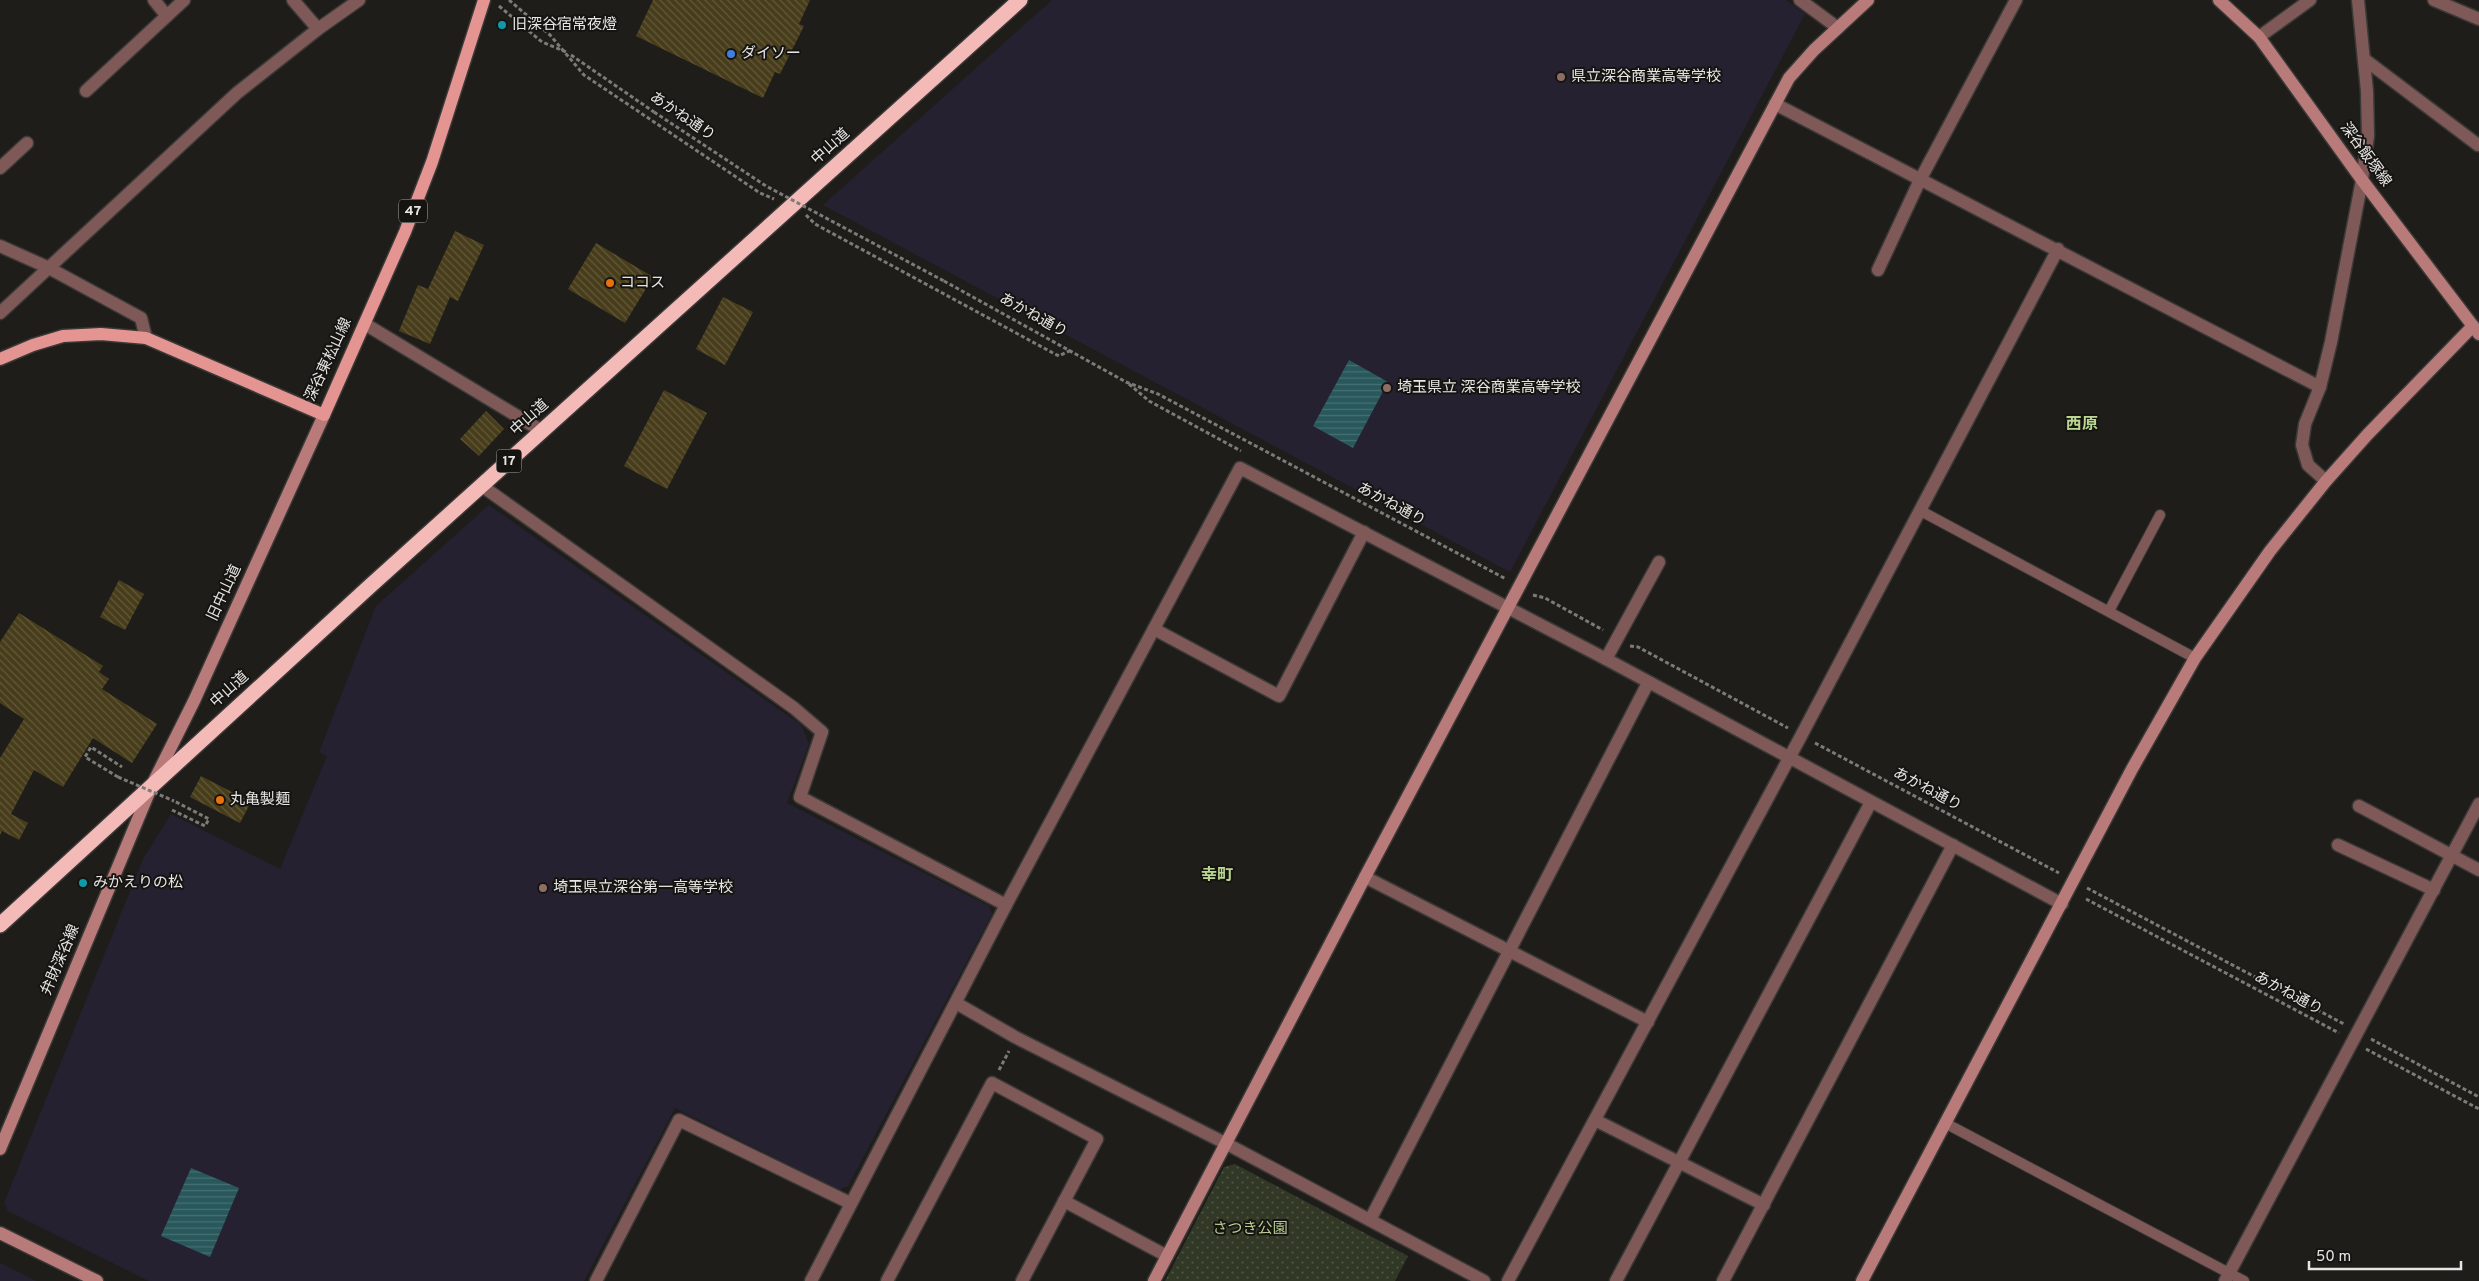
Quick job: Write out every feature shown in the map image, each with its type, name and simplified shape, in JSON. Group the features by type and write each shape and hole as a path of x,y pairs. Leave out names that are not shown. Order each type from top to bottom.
{"highway":[{"name":"中山道","path":"0,925 153,783 542,430 1020,0"}],"main road":[{"name":"深谷東松山線","path":"0,359 33,345 63,336 101,334 146,338 324,415 405,232 490,1"}],"street":[{"path":"154,0 166,15"},
{"path":"86,91 184,0"},
{"path":"293,0 318,29"},
{"path":"0,313 237,93 318,29 360,0"},
{"path":"1800,0 1838,28"},
{"path":"1154,1281 1365,877 1775,104 1800,63 1868,0"},
{"path":"1878,270 1920,180 2016,0"},
{"name":"深谷飯塚線","path":"2219,0 2259,37 2362,180 2476,330"},
{"path":"2259,37 2310,0"},
{"path":"2326,481 2308,465 2302,445 2305,424 2320,387 2341,295 2368,136 2364,59 2358,0"},
{"path":"2434,0 2479,19"},
{"path":"2364,59 2478,145"},
{"path":"1775,104 1920,180 2058,249 2320,387"},
{"path":"0,168 27,143"},
{"path":"0,246 48,267 141,318 146,338"},
{"path":"1508,1281 1789,759 2058,249"},
{"path":"365,324 542,430"},
{"path":"1862,1281 2132,769 2195,658 2270,551 2326,481 2368,434 2476,330"},
{"name":"旧中山道","path":"153,783 194,701 324,415"},
{"path":"811,1281 1006,905 1240,468 1606,659 2062,904"},
{"path":"482,486 794,708 822,732 800,797 1006,905"},
{"path":"1154,629 1278,696 1364,532"},
{"path":"1606,659 1659,562"},
{"path":"1370,1220 1648,683"},
{"name":"弁財深谷線","path":"0,1149 153,783"},
{"path":"1616,1281 1871,802"},
{"path":"2228,1277 2479,804"},
{"path":"2359,806 2479,870"},
{"path":"2338,844 2434,890"},
{"path":"1723,1281 1953,845"},
{"path":"1365,877 1648,1022"},
{"path":"956,1003 1016,1037 1227,1144 1484,1281"},
{"path":"887,1281 992,1083 1097,1139 1022,1281"},
{"path":"596,1281 679,1120 850,1204"},
{"path":"1595,1120 1680,1161 1764,1205"},
{"path":"1064,1201 1167,1256"},
{"path":"0,1233 97,1281"}],"lane":[{"path":"1921,511 2195,658"},
{"path":"2109,611 2160,515"},
{"path":"1946,1123 2228,1277 2244,1281"}],"path":[{"name":"あかね通り","path":"509,0 550,35 567,53"},
{"name":"あかね通り","path":"490,1 542,42 567,53 766,186 1071,350 1126,382 1158,394 1501,576"},
{"path":"567,53 584,75 760,193 775,200"},
{"path":"805,214 815,224 1053,353 1059,356 1071,350"},
{"path":"1533,595 1553,602 1609,635"},
{"path":"1626,644 1638,648 1784,724 1792,732"},
{"name":"あかね通り","path":"1810,740 2061,874"},
{"path":"122,767 91,747 85,757 118,776 209,819 205,826 172,810"},
{"name":"あかね通り","path":"2090,890 2356,1037 2479,1109"},
{"name":"あかね通り","path":"2086,899 2356,1037 2479,1096"},
{"path":"992,1083 1016,1037"}],"shaded area":[{"name":"埼玉県立 深谷商業高等学校","path":"1052,0 1786,0 1805,14 1510,572 823,205"},
{"name":"埼玉県立深谷第一高等学校","path":"489,505 801,725 809,744 787,803 989,906 992,914 848,1186 839,1190 675,1108 584,1281 149,1281 8,1211 4,1203 143,859 171,814 280,869 327,756 319,752 376,606"},
{"path":"0,1263 36,1281 0,1281"}],"green space":[{"name":"さつき公園","path":"1235,1164 1408,1256 1395,1281 1165,1281 1224,1167"}],"water":[{"path":"1349,360 1388,382 1353,448 1313,426"},
{"path":"191,1168 239,1188 210,1257 161,1236"}],"building":[{"name":"ダイソー","path":"653,0 810,0 799,24 804,26 780,74 775,72 763,98 636,36"},
{"path":"455,231 484,245 458,301 450,297 430,344 399,331 418,285 428,289"},
{"name":"ココス","path":"596,243 653,277 625,323 568,289"},
{"path":"723,297 753,312 725,365 696,349"},
{"path":"664,390 707,413 667,489 624,466"},
{"path":"486,411 504,429 479,456 460,439"},
{"path":"119,580 144,594 125,630 100,617"},
{"path":"19,613 103,666 99,672 109,679 102,689 157,724 132,763 93,738 63,787 34,770 11,814 28,823 19,840 2,831 0,835 0,758 24,719 0,703 0,642"},
{"name":"丸亀製麺","path":"201,776 251,802 240,823 190,797"}],"place":[{"name":"旧深谷宿常夜燈","path":"502,25"},
{"name":"ダイソー","path":"731,54"},
{"name":"県立深谷商業高等学校","path":"1561,77"},
{"name":"ココス","path":"610,283"},
{"name":"埼玉県立 深谷商業高等学校","path":"1387,388"},
{"name":"丸亀製麺","path":"220,800"},
{"name":"みかえりの松","path":"83,883"},
{"name":"埼玉県立深谷第一高等学校","path":"543,888"}],"district":[{"name":"西原","path":"2082,425"},
{"name":"幸町","path":"1217,876"}]}
